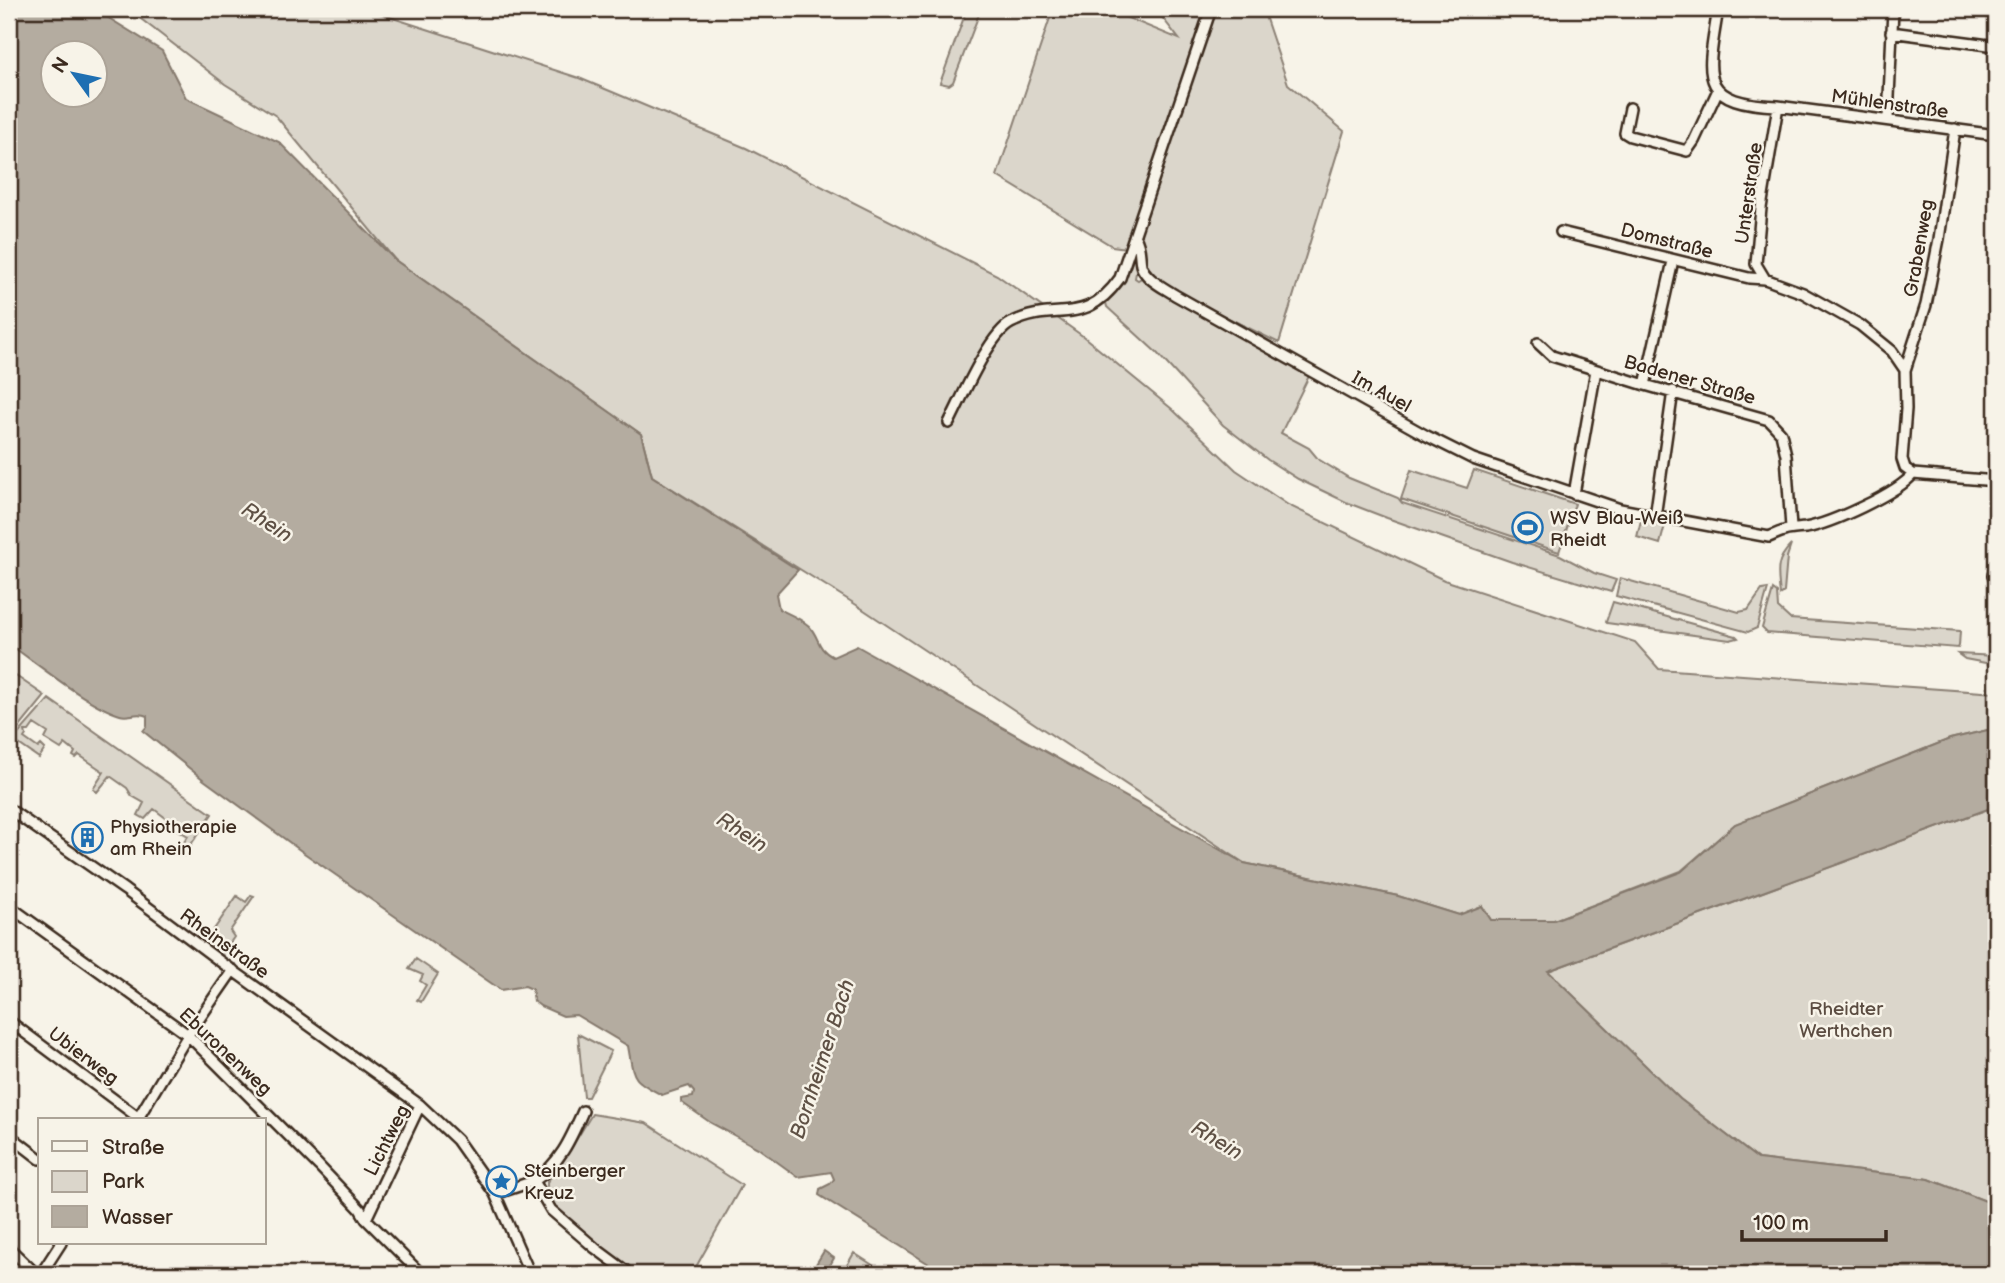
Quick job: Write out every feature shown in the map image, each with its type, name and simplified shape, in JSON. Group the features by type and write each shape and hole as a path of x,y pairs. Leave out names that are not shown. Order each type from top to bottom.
{"street":[{"path":"949,423 991,343 1008,324 1033,315 1077,311 1097,303 1120,278 1211,9"},
{"path":"1718,9 1710,64 1713,82 1718,90 1759,105 1779,106"},
{"path":"1888,119 1893,9"},
{"path":"1891,32 1996,46"},
{"path":"1630,108 1625,133 1687,151 1718,90"},
{"name":"Mühlenstraße","path":"1779,106 1996,135"},
{"name":"Unterstraße","path":"1765,279 1756,264 1761,208 1779,106"},
{"name":"Grabenweg","path":"1905,370 1926,305 1955,129"},
{"name":"Domstraße","path":"1561,232 1673,261 1765,279"},
{"name":"Im Auel","path":"1135,237 1140,246 1144,273 1175,295 1473,459 1620,509 1769,537 1791,528 1806,528 1871,503 1900,486 1913,474"},
{"path":"1646,385 1673,261"},
{"path":"1765,279 1803,293 1860,325 1892,351 1905,370 1906,409 1902,459 1905,468 1913,474 1995,479"},
{"name":"Badener Straße","path":"1538,343 1552,356 1769,420 1781,433 1786,455 1791,528"},
{"path":"1574,494 1595,370"},
{"path":"1655,517 1673,391"},
{"path":"1996,559 1993,576 1996,576"},
{"name":"Rheinstraße","path":"9,809 420,1105"},
{"name":"Eburonenweg","path":"9,906 188,1035 311,1157 360,1209 366,1219"},
{"path":"139,1118 188,1035 233,970"},
{"name":"Ubierweg","path":"9,1021 137,1118"},
{"name":"Lichtweg","path":"366,1219 420,1105 457,1140 495,1194 530,1274"},
{"path":"495,1194 534,1181 552,1167 569,1142 583,1111"},
{"path":"9,1135 38,1157"},
{"path":"534,1181 551,1210 630,1274"},
{"path":"366,1219 421,1274"},
{"path":"9,1248 39,1274 60,1244"}],"green space":[{"path":"128,9 365,9 579,78 746,148 997,275 1084,337 1172,409 1236,470 1288,505 1444,580 1635,642 1659,669 1996,693 1996,728 1950,739 1735,824 1681,871 1554,920 1491,920 1482,906 1459,915 1398,896 1244,863 855,604 652,476 641,434 395,260 276,116 225,84"},
{"path":"967,9 981,9 953,82 949,85 940,83"},
{"path":"1053,9 1106,9 1179,39 1158,12 1159,9 1267,9 1264,13 1288,84 1344,131 1279,343 1202,305 1159,280 1139,256 1135,278 1138,280 1143,277 1310,374 1281,433 1309,448 1318,459 1349,478 1398,498 1402,503 1560,555 1594,573 1616,580 1611,592 1512,562 1387,518 1298,479 1268,460 1223,425 1157,353 1107,307 1106,303 1125,280 1136,252 1134,249 1112,246 997,176"},
{"name":"WSV Blau-Weiß Rheidt","path":"1411,470 1467,488 1474,470 1575,504 1559,552 1401,499"},
{"path":"1641,520 1665,525 1660,544 1637,537"},
{"path":"1791,545 1787,557 1784,592 1780,595 1780,562"},
{"path":"1620,578 1739,612 1748,610 1762,590 1768,589 1757,628 1748,632 1616,596"},
{"path":"1773,590 1777,593 1778,608 1790,619 1960,631 1959,646 1767,633 1762,628"},
{"path":"1613,602 1738,638 1730,640 1607,623"},
{"path":"1958,654 1996,656 1996,665 1965,659"},
{"path":"10,672 45,696 11,738 9,737"},
{"path":"49,699 212,814 183,856 177,853 188,836 154,809 145,819 138,815 144,803 110,776 97,792 93,789 104,772 79,755 76,758 73,756 75,752 65,744 61,749 45,739 48,733 34,724 29,731 25,731 24,738 38,748 41,745 45,749 39,758 13,740"},
{"name":"Rheidter Werthchen","path":"1996,806 1996,1205 1929,1179 1758,1159 1680,1099 1548,971"},
{"path":"251,895 254,896 230,931 234,937 223,953 206,941 237,896 246,902"},
{"path":"416,959 438,974 421,1002 417,1000 426,985 420,981 423,975 409,969"},
{"path":"578,1034 611,1051 588,1097 584,1097"},
{"path":"592,1114 646,1123 742,1185 692,1274 638,1274 575,1228 553,1206 547,1193 547,1182"},
{"path":"854,1253 882,1271 882,1274 842,1274"}],"water":[{"path":"9,9 94,9 162,51 186,98 279,142 395,260 641,434 652,476 798,570 776,594 779,609 809,626 828,654 833,657 857,646 1244,863 1398,896 1459,915 1482,906 1491,920 1554,920 1681,872 1735,824 1950,739 1996,728 1996,806 1548,971 1680,1099 1758,1159 1929,1179 1996,1205 1996,1274 980,1274 979,1270 945,1274 819,1195 820,1189 834,1179 831,1172 798,1177 758,1148 711,1123 681,1102 681,1099 693,1097 694,1092 689,1086 662,1095 644,1085 633,1072 628,1046 576,1015 563,1016 540,1006 534,1001 532,989 525,986 501,990 204,780 143,731 147,726 147,716 120,715 93,703 9,644"},
{"path":"824,1251 834,1258 825,1274 810,1274"}],"place":[{"name":"WSV Blau-Weiß Rheidt","path":"1527,528"},
{"name":"Physiotherapie am Rhein","path":"87,837"},
{"name":"Steinberger Kreuz","path":"501,1181"}],"water label":[{"name":"Rhein","path":"267,522"},
{"name":"Rhein","path":"742,832"},
{"name":"Bornheimer Bach","path":"822,1059"},
{"name":"Rhein","path":"1217,1140"}]}
